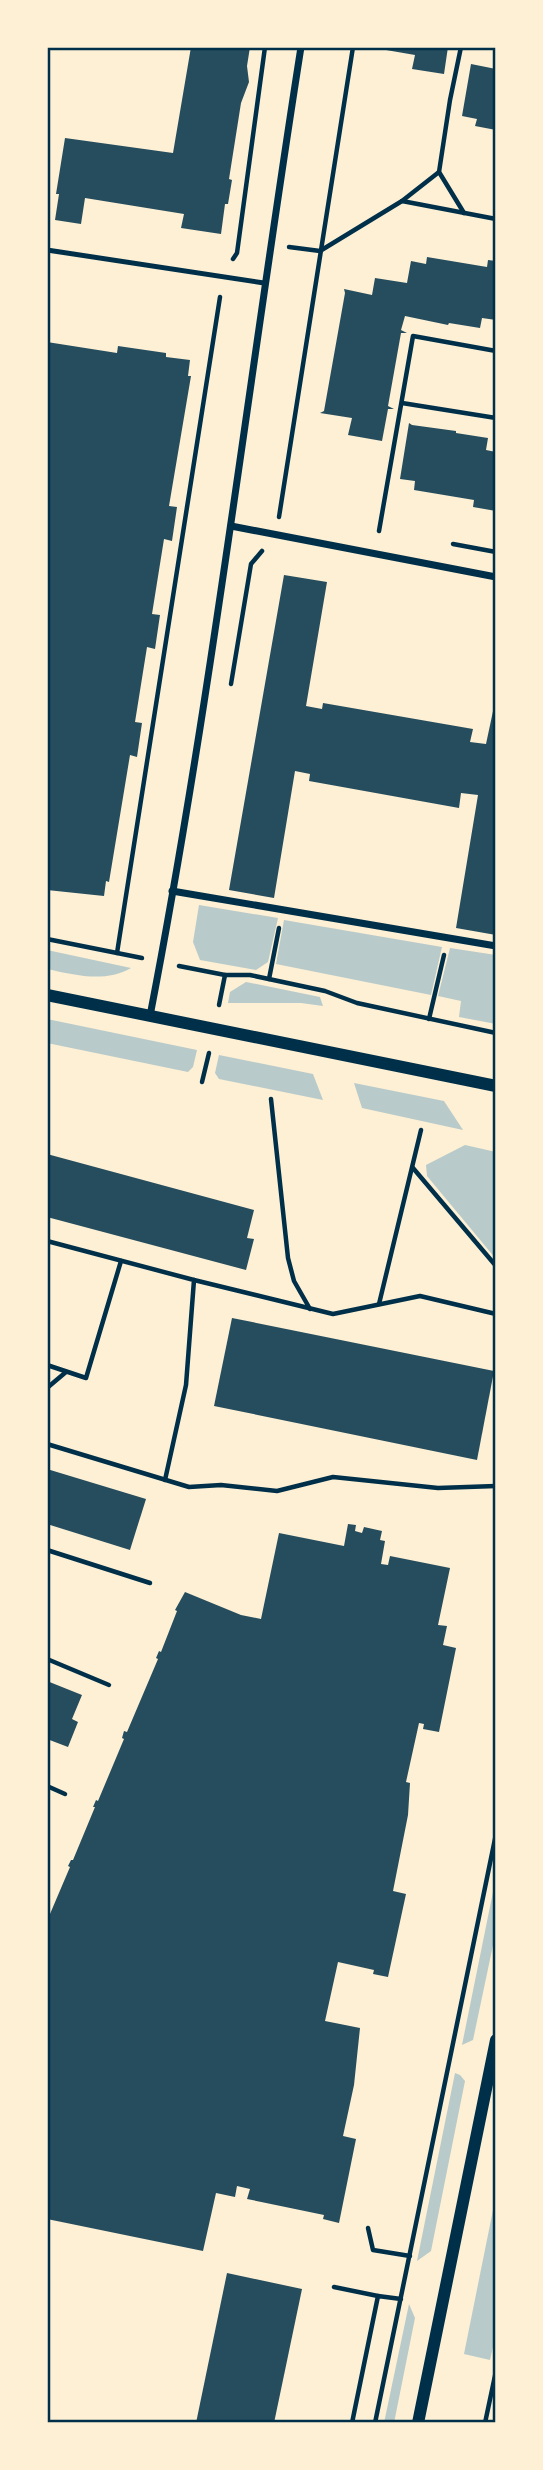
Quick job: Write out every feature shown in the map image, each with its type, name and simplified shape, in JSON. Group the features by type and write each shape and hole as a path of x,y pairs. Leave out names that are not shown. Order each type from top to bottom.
{"street":[{"path":"150,1016 231,526 264,283 301,47"},
{"path":"231,526 496,577"},
{"path":"172,891 496,946"},
{"path":"47,995 496,1086"},
{"path":"418,2423 496,2040"}],"lane":[{"path":"47,250 264,283"}],"path":[{"path":"117,953 223,277 237,253 265,47"},
{"path":"230,688 251,564 276,535 353,47"},
{"path":"461,47 439,172 464,213"},
{"path":"270,244 320,251 402,201 439,172"},
{"path":"402,201 496,219"},
{"path":"379,531 413,336 496,351"},
{"path":"402,403 496,418"},
{"path":"429,1019 448,938"},
{"path":"47,939 143,958"},
{"path":"269,979 275,953"},
{"path":"185,954 180,966 325,990 357,1003 496,1033"},
{"path":"219,1005 225,975"},
{"path":"202,1082 209,1053"},
{"path":"271,1099 288,1258 294,1282 310,1308"},
{"path":"379,1304 421,1130"},
{"path":"412,1167 496,1266"},
{"path":"47,1241 333,1314 420,1296 496,1314"},
{"path":"47,1366 86,1378 121,1261"},
{"path":"165,1480 186,1385 194,1280"},
{"path":"47,1388 66,1371"},
{"path":"47,1444 189,1487 221,1485 277,1491 333,1477 438,1488 496,1486"},
{"path":"47,1550 150,1583"},
{"path":"47,1659 109,1685"},
{"path":"47,1787 65,1794"},
{"path":"375,2423 496,1834"},
{"path":"368,2228 373,2250 410,2256"},
{"path":"334,2287 401,2300"},
{"path":"352,2423 378,2296"},
{"path":"485,2423 496,2371"}],"shaded area":[{"path":"199,905 278,918 268,962 256,970 200,960 193,942"},
{"path":"284,920 442,947 431,995 276,964"},
{"path":"450,948 496,955 496,1024 459,1017 461,1001 438,996"},
{"path":"47,950 131,968 121,973 100,976 47,969"},
{"path":"246,982 320,997 323,1006 301,1003 228,1003 230,992"},
{"path":"47,1019 197,1050 193,1067 188,1072 47,1043"},
{"path":"219,1055 313,1074 323,1100 219,1079 215,1073"},
{"path":"354,1083 444,1101 463,1130 362,1108"},
{"path":"465,1145 496,1152 496,1259 427,1176 426,1165"},
{"path":"496,1877 496,1931 473,2040 462,2045"},
{"path":"455,2073 465,2081 431,2251 417,2261"},
{"path":"496,2195 496,2334 490,2360 464,2354"},
{"path":"409,2304 415,2318 394,2423 384,2423"}],"building":[{"path":"191,47 250,47 247,66 249,82 241,103 229,179 232,180 221,234 181,228 184,214 85,198 81,224 55,220 59,194 56,194 65,138 173,153"},
{"path":"387,47 448,47 444,74 412,69 415,55 386,50"},
{"path":"471,64 496,69 496,130 475,126 477,119 462,116"},
{"path":"427,257 487,267 488,260 496,261 496,320 482,318 480,328 405,316 401,330 407,333 401,333 388,406 394,409 388,409 382,441 348,435 352,418 320,413 324,411 344,289 372,295 375,278 407,283 411,261 426,264"},
{"path":"47,342 117,353 118,346 166,353 166,357 190,360 188,376 191,376 169,506 177,507 172,541 164,539 152,614 160,615 155,649 147,647 135,722 142,723 137,757 130,755 109,882 106,881 104,896 47,890"},
{"path":"409,423 488,438 486,450 496,452 496,511 473,507 474,500 414,490 415,481 400,479"},
{"path":"284,575 327,582 306,706 322,709 323,703 473,729 470,742 486,744 496,697 496,935 456,928 478,795 461,793 459,808 309,781 310,774 295,771 274,898 229,890"},
{"path":"47,1154 254,1210 247,1238 254,1239 246,1270 47,1217"},
{"path":"232,1318 494,1371 477,1460 214,1406"},
{"path":"47,1469 146,1499 130,1550 47,1524"},
{"path":"348,1524 356,1525 355,1531 362,1533 364,1527 382,1531 380,1540 385,1541 381,1564 388,1565 390,1556 450,1568 438,1625 447,1626 443,1645 456,1648 439,1732 423,1729 424,1724 419,1723 406,1782 410,1783 408,1815 393,1891 406,1894 388,1977 373,1974 374,1970 338,1962 325,2021 360,2028 354,2085 343,2136 356,2139 339,2223 323,2219 324,2215 247,2199 250,2189 237,2186 235,2197 216,2193 203,2251 47,2219 47,1921 124,1739 124,1731 127,1732 158,1659 156,1658 159,1651 161,1652 177,1611 175,1610 185,1592 241,1615 261,1619 279,1533 344,1546"},
{"path":"47,1681 82,1695 72,1719 78,1722 68,1747 47,1739"},
{"path":"227,2273 302,2289 274,2423 196,2423"}]}
